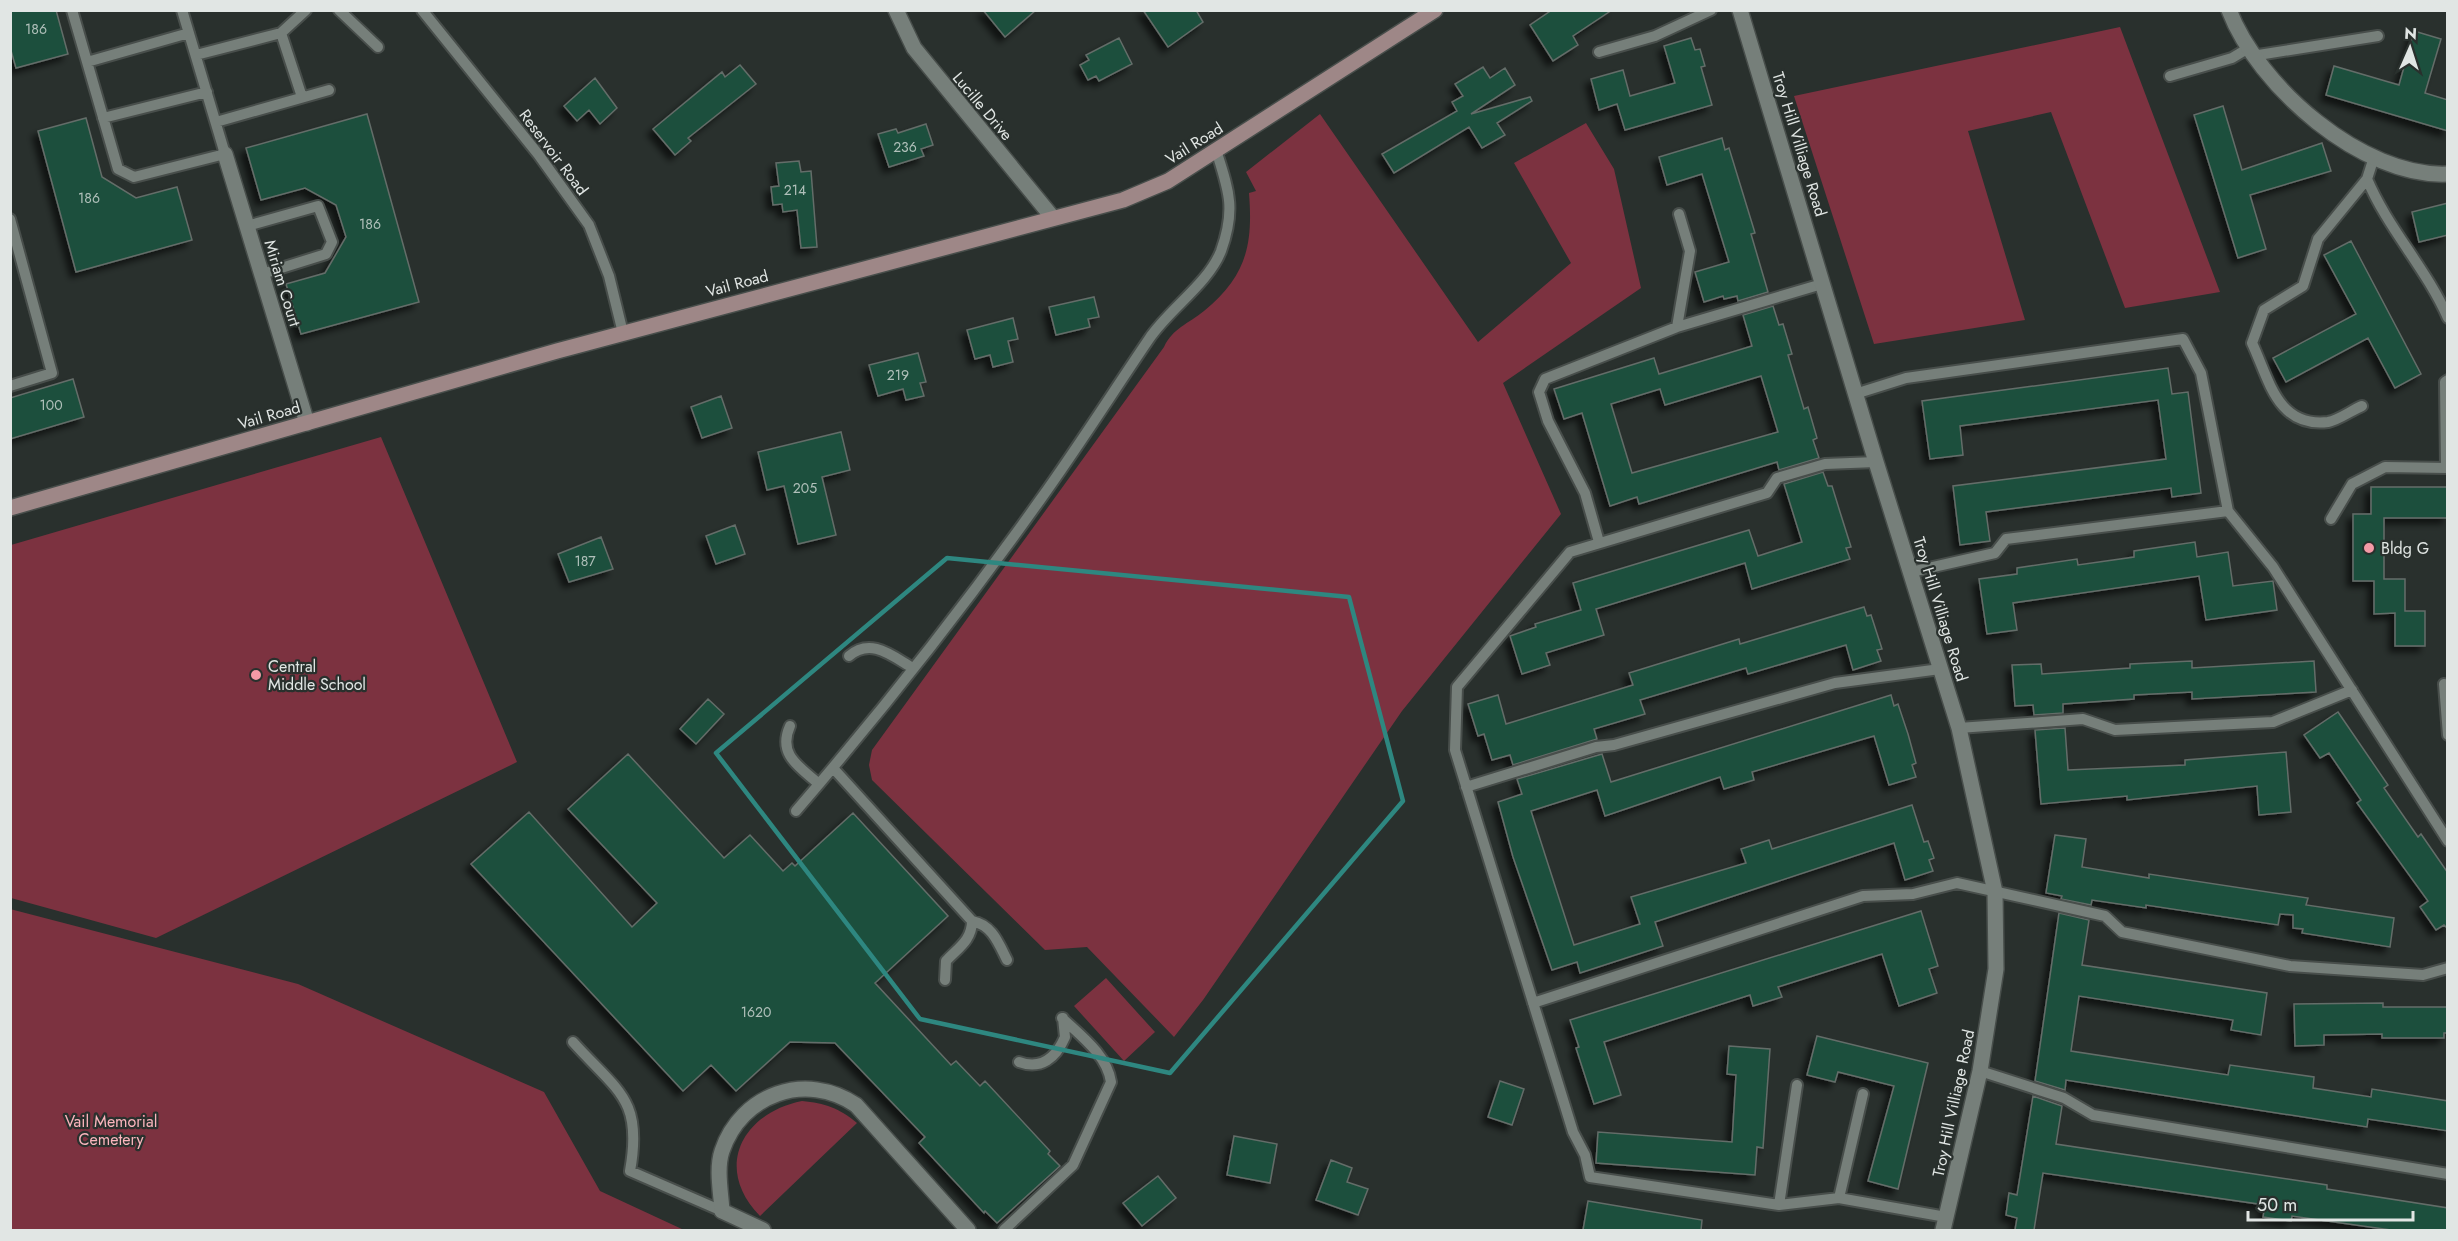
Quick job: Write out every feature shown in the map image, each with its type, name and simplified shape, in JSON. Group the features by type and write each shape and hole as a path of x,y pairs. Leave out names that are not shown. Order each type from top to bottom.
{"street":[{"name":"Lucille Drive","path":"896,10 914,48 1053,218"},
{"name":"Vail Road","path":"10,508 622,333 1123,200 1168,181 1435,10"},
{"name":"Troy Hill Villiage Road","path":"1740,10 1855,394 1959,728 1995,892 1996,969 1980,1071 1945,1224"},
{"path":"2229,10 2249,52 2265,74 2338,136 2374,157 2419,172 2448,174"},
{"name":"Miriam Court","path":"225,154 307,423"},
{"path":"764,1230 722,1211 721,1154 728,1136 752,1108 780,1091 796,1088 827,1092 844,1097 856,1105 968,1230"}],"lane":[{"path":"72,10 118,169 134,177 225,154 182,10"},
{"path":"196,56 281,33 306,10"},
{"path":"339,10 378,47"},
{"name":"Reservoir Road","path":"422,10 538,154 589,225 609,276 622,333"},
{"path":"1599,52 1655,36 1711,10"},
{"path":"87,62 189,33"},
{"path":"281,33 302,97"},
{"path":"2170,75 2249,52 2378,36"},
{"path":"216,122 329,90"},
{"path":"103,117 207,92"},
{"path":"796,811 913,668 1040,500 1161,322 1194,289 1220,254 1229,225 1231,197 1216,150"},
{"path":"2362,406 2329,422 2294,418 2281,406 2252,343 2264,310 2303,286 2318,239 2367,179 2374,157"},
{"path":"2367,179 2380,209 2434,288 2448,318"},
{"path":"247,226 318,206 332,242 326,254 262,274"},
{"path":"1677,327 1690,251 1679,214"},
{"path":"10,219 52,373 10,386"},
{"path":"1599,542 1585,493 1548,421 1539,392 1545,379 1677,327 1822,284"},
{"path":"1855,394 1906,378 2183,339 2201,373 2228,511 2273,567 2448,841"},
{"path":"2331,519 2352,484 2385,467 2447,468 2445,382 2448,380"},
{"path":"1876,462 1825,464 1777,477 1767,493 1570,552 1457,687 1455,750 1533,1003 1590,1177 1779,1205 1839,1198 1945,1224"},
{"path":"1911,572 1995,553 2006,539 2228,511"},
{"path":"849,656 858,648 869,646 880,649 913,668"},
{"path":"1466,787 1596,747 1614,745 1835,683 1941,669"},
{"path":"2444,684 2448,735"},
{"path":"1959,728 2083,719 2115,730 2273,723 2352,690"},
{"path":"790,726 784,739 789,757 819,784"},
{"path":"833,768 972,921 984,923 995,935 1007,960"},
{"path":"1533,1003 1863,896 1913,894 1957,883 2105,916 2122,933 2290,966 2423,975 2448,968"},
{"path":"945,980 946,961 967,940 972,931 972,921"},
{"path":"1004,1230 1073,1165 1111,1082 1109,1070 1094,1048 1062,1018 1065,1037 1050,1059 1030,1066 1019,1062"},
{"path":"573,1042 630,1106 635,1126 630,1171 722,1211"},
{"path":"1980,1071 2064,1098 2093,1115 2448,1174"},
{"path":"1779,1205 1797,1085"},
{"path":"1839,1198 1863,1094"}],"highlighted area":[{"path":"947,558 1349,597 1403,801 1170,1073 920,1019 716,753"}],"green space":[{"path":"2120,27 2220,292 2125,308 2051,112 1968,131 2025,320 1874,344 1794,96"},
{"path":"1320,114 1478,342 1571,263 1514,163 1586,123 1614,169 1641,288 1503,383 1561,514 1402,711 1203,1000 1174,1037 1087,947 1045,950 872,780 869,765 872,750 1168,341 1176,331 1204,311 1230,285 1238,272 1248,244 1249,193 1256,191 1246,172"},
{"path":"381,437 517,762 156,938 11,898 11,545"},
{"name":"Vail Memorial Cemetery","path":"10,909 298,984 544,1092 600,1191 684,1230 11,1230"},
{"path":"1106,978 1155,1032 1124,1061 1074,1006"},
{"path":"802,1101 831,1107 857,1123 760,1216 746,1198 738,1179 737,1162 741,1145 750,1130 764,1117 781,1107"}],"building":[{"path":"10,10 56,10 68,54 16,68 10,47"},
{"path":"983,10 1036,10 1005,37"},
{"path":"1143,10 1196,10 1203,22 1168,47"},
{"path":"1552,10 1612,10 1573,36 1578,45 1553,61 1530,25"},
{"path":"2414,31 2441,39 2425,93 2448,100 2448,131 2326,95 2334,66 2399,85"},
{"path":"1119,38 1132,64 1099,81 1096,76 1088,80 1080,65 1089,60 1086,55"},
{"path":"1691,38 1695,50 1700,49 1705,66 1701,67 1712,105 1625,130 1617,104 1599,110 1591,79 1623,70 1630,96 1675,83 1664,46"},
{"path":"740,65 756,84 688,138 691,141 675,155 653,129 722,72 725,77"},
{"path":"1483,67 1490,78 1505,68 1515,85 1471,114 1530,97 1532,101 1497,123 1505,135 1482,148 1469,127 1394,173 1382,154 1457,111 1452,102 1463,96 1455,84"},
{"path":"595,78 617,108 600,124 589,110 577,121 564,106"},
{"path":"2223,106 2242,170 2322,143 2331,171 2250,195 2266,249 2238,258 2194,115"},
{"path":"367,114 419,302 301,334 286,284 325,273 346,237 336,205 305,188 261,200 246,148"},
{"path":"86,118 102,177 136,198 177,187 192,240 76,272 38,131"},
{"path":"926,124 933,145 921,149 924,156 889,167 878,134 896,129 898,133"},
{"path":"1722,138 1725,150 1729,148 1755,233 1751,234 1768,292 1738,301 1737,296 1724,299 1723,296 1704,302 1695,272 1729,262 1702,174 1667,185 1659,157"},
{"path":"799,161 801,172 811,171 817,247 801,248 797,210 783,212 782,204 773,205 771,187 779,186 776,163"},
{"path":"2448,203 2448,235 2419,242 2412,212"},
{"path":"2351,241 2421,374 2395,388 2368,338 2286,382 2273,358 2356,314 2324,255"},
{"path":"1094,297 1099,317 1088,319 1090,327 1056,335 1049,307"},
{"path":"1773,306 1779,325 1783,324 1792,354 1788,355 1804,409 1808,407 1817,438 1813,440 1819,458 1779,470 1777,462 1639,504 1637,497 1610,506 1582,413 1564,419 1554,389 1654,358 1659,374 1752,346 1743,315","holes":["1761,376 1778,432 1632,473 1611,404 1660,389 1665,405"]},
{"path":"1013,318 1018,339 1008,341 1013,362 993,367 990,355 975,359 967,330"},
{"path":"918,353 926,382 920,383 924,396 906,400 903,389 878,396 869,365"},
{"path":"2168,368 2172,394 2188,392 2201,493 2172,497 2171,488 1986,512 1990,541 1960,545 1953,486 2166,459 2158,400 1960,426 1963,455 1930,459 1922,401"},
{"path":"73,379 84,417 10,439 10,398"},
{"path":"721,396 732,428 702,438 691,407"},
{"path":"841,432 850,470 822,477 836,535 798,544 784,486 767,490 758,452"},
{"path":"1823,472 1828,486 1832,486 1851,547 1846,548 1850,559 1752,589 1745,563 1596,609 1604,635 1546,653 1550,665 1522,674 1510,636 1536,627 1535,624 1581,610 1573,583 1749,530 1758,556 1802,542 1784,484"},
{"name":"Bldg G","path":"2371,487 2448,487 2448,518 2384,518 2384,579 2405,579 2405,611 2425,611 2425,646 2395,646 2395,613 2374,614 2374,581 2353,581 2353,514 2371,514"},
{"path":"735,525 745,554 716,564 706,536"},
{"path":"601,537 613,569 569,582 558,554"},
{"path":"2195,542 2197,557 2228,552 2233,586 2273,581 2277,610 2206,620 2199,576 2013,603 2017,630 1987,634 1979,579 2017,574 2017,568 2077,559 2078,565 2134,557 2134,551"},
{"path":"1864,607 1867,616 1871,615 1882,649 1877,650 1881,661 1853,670 1846,645 1748,674 1746,668 1640,700 1645,714 1594,729 1597,739 1513,765 1510,755 1492,760 1484,734 1478,736 1468,704 1498,695 1506,724 1633,685 1629,673 1739,639 1740,644"},
{"path":"2192,661 2192,668 2314,661 2316,692 2192,699 2192,692 2134,695 2134,699 2063,704 2063,713 2034,715 2033,705 2015,706 2012,665 2041,664 2042,674 2130,668 2130,664"},
{"path":"1891,695 1894,706 1898,704 1908,734 1916,763 1912,765 1916,777 1889,785 1874,736 1752,772 1754,780 1724,789 1720,777 1605,816 1597,790 1531,811 1574,945 1640,924 1631,897 1746,863 1741,849 1769,840 1772,849 1912,805 1924,842 1928,841 1934,858 1929,860 1933,871 1905,880 1894,843 1655,922 1663,946 1580,973 1577,962 1552,970 1513,857 1498,802 1522,794 1517,779 1602,754 1611,782"},
{"path":"708,699 724,714 696,744 680,729"},
{"path":"2338,712 2388,785 2384,788 2418,837 2421,834 2448,873 2448,929 2444,925 2436,930 2420,907 2428,901 2357,803 2361,800 2329,753 2320,758 2304,735"},
{"path":"2065,728 2068,770 2185,765 2185,760 2286,752 2291,812 2259,815 2257,786 2127,800 2127,796 2041,804 2035,730"},
{"path":"628,754 724,858 750,835 783,871 792,863 795,866 853,813 948,916 875,983 951,1065 956,1061 980,1086 985,1081 1050,1151 1048,1154 1060,1166 997,1223 985,1211 984,1213 919,1143 925,1137 835,1043 790,1042 736,1091 711,1065 683,1091 471,864 529,812 632,927 657,903 568,809"},
{"path":"2055,835 2086,839 2082,867 2149,878 2149,874 2308,898 2306,905 2394,918 2390,947 2302,933 2303,929 2293,928 2293,915 2280,914 2278,925 2146,905 2146,908 2092,900 2091,905 2061,899 2062,896 2046,893"},
{"path":"1921,911 1938,966 1929,969 1937,993 1899,1006 1882,954 1778,987 1782,997 1753,1006 1750,995 1604,1042 1621,1095 1594,1104 1576,1048 1579,1047 1570,1020"},
{"path":"2059,913 2089,920 2082,965 2267,993 2261,1035 2231,1030 2233,1020 2079,996 2071,1051 2228,1075 2230,1065 2314,1077 2313,1088 2371,1097 2372,1089 2448,1101 2448,1131 2368,1119 2367,1127 2066,1080 2065,1090 2035,1081"},
{"path":"2383,1003 2383,1007 2448,1007 2448,1033 2444,1033 2444,1038 2382,1038 2382,1034 2324,1035 2324,1045 2295,1046 2294,1004"},
{"path":"1817,1036 1928,1063 1898,1189 1868,1181 1894,1086 1838,1072 1835,1082 1807,1075"},
{"path":"1729,1046 1770,1049 1763,1148 1757,1147 1755,1175 1596,1163 1598,1132 1732,1142 1736,1075 1727,1074"},
{"path":"1500,1081 1524,1089 1512,1125 1488,1117"},
{"path":"2033,1096 2062,1106 2056,1144 2327,1185 2327,1189 2448,1208 2448,1230 2391,1230 2292,1216 2291,1221 2263,1217 2265,1205 2043,1173 2034,1230 2015,1230 2017,1218 2006,1215 2009,1193 2017,1195"},
{"path":"1234,1136 1277,1144 1270,1183 1227,1175"},
{"path":"1331,1160 1352,1168 1347,1182 1368,1189 1358,1215 1316,1200"},
{"path":"1158,1176 1176,1198 1142,1226 1123,1203"},
{"path":"1588,1201 1702,1220 1701,1230 1583,1230"}],"place":[{"name":"Bldg G","path":"2369,548"},
{"name":"Central Middle School","path":"256,675"}]}
